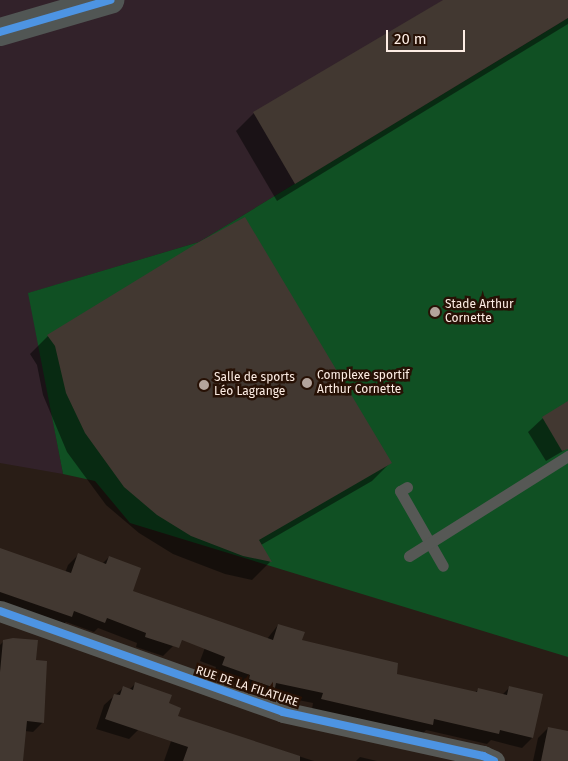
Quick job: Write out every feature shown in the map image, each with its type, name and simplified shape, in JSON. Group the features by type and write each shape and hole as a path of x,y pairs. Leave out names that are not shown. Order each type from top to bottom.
{"main road":[{"path":"0,32 110,0"}],"street":[{"name":"RUE DE LA FILATURE","path":"0,611 283,712 483,756 494,761"}],"lane":[{"path":"409,556 568,456"},
{"path":"407,487 400,492 443,566"}],"shaded area":[{"path":"0,0 568,0 568,18 199,242 29,293 63,474 0,463"}],"green space":[{"name":"Complexe sportif Arthur Cornette","path":"568,18 568,657 130,523 95,481 63,474 28,293 199,242"}],"building":[{"path":"443,0 568,0 568,18 295,184 253,112"},
{"name":"Salle de sports Léo Lagrange","path":"245,217 392,463 259,540 272,562 243,556 191,536 157,515 124,487 85,433 66,393 55,346 47,335 199,242"},
{"path":"568,401 568,449 562,451 542,417"},
{"path":"0,548 71,573 78,553 106,564 109,556 141,568 133,591 273,640 278,624 305,632 302,640 398,663 397,674 477,692 478,688 507,695 509,686 543,694 533,738 500,730 499,734 434,719 433,725 321,699 323,693 276,683 275,688 249,679 250,675 222,665 225,657 182,640 179,648 145,637 146,633 107,618 105,623 74,611 72,617 0,592"},
{"path":"13,638 38,640 36,660 47,661 44,723 27,721 23,761 0,761 0,672 3,640"},
{"path":"135,682 172,695 169,703 181,708 178,716 300,756 300,761 183,761 188,747 105,719 114,694 120,695 123,686 133,690"},
{"path":"548,727 568,731 568,761 541,761"}],"cycle path":[{"path":"0,32 110,0"},
{"path":"0,611 283,712 483,756 494,761"}],"place":[{"name":"Stade Arthur Cornette","path":"435,312"},
{"name":"Complexe sportif Arthur Cornette","path":"307,383"},
{"name":"Salle de sports Léo Lagrange","path":"204,385"}]}
